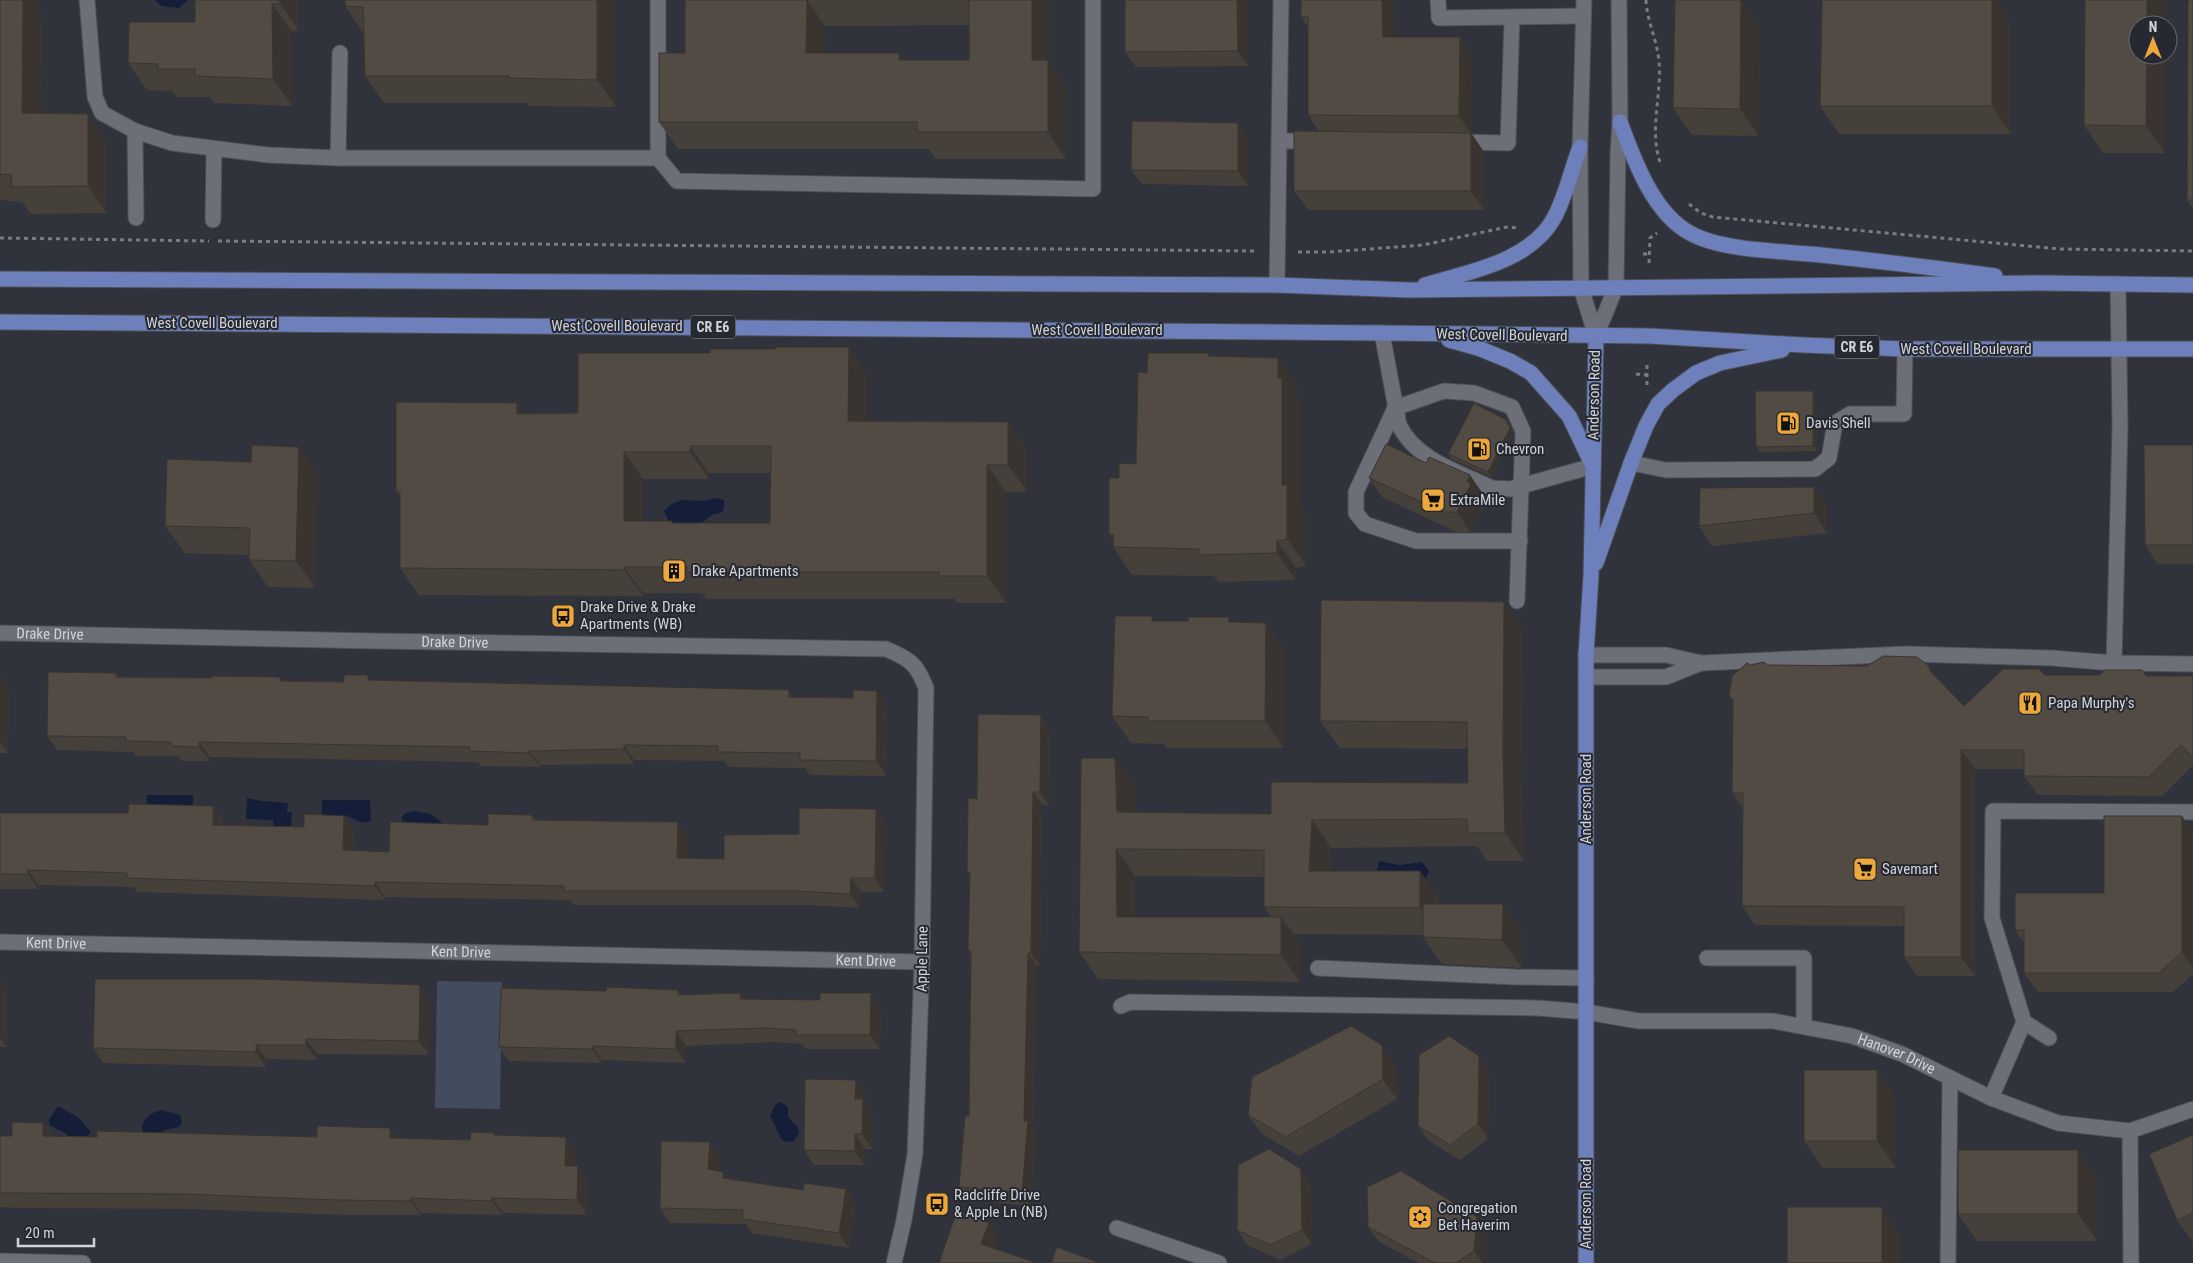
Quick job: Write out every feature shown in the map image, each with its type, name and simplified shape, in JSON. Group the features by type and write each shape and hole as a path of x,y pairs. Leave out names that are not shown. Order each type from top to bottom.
{"main road":[{"path":"1620,122 1643,177 1668,215 1690,234 1712,242 1745,247 1908,263 2041,283"},
{"path":"1409,290 1481,268 1513,255 1537,240 1554,219 1580,147"},
{"path":"0,271 43,279"},
{"path":"0,279 1277,285 1409,290 2041,283 2193,285"},
{"name":"West Covell Boulevard","path":"0,322 1650,336 1905,349 2190,350"},
{"path":"1426,334 1478,348 1510,361 1531,373 1569,416 1593,466"},
{"name":"Anderson Road","path":"1586,1263 1586,655 1591,576 1596,336"},
{"path":"1591,576 1631,463 1646,426 1658,404 1672,390 1696,373 1720,363 1803,345"}],"street":[{"path":"87,0 96,97 102,113 135,131 172,143 268,155 338,158 658,158"},
{"path":"658,0 658,158 678,181 1093,189 1093,0"},
{"path":"1277,285 1281,0"},
{"path":"1438,0 1439,18 1584,16"},
{"name":"Anderson Road","path":"1584,0 1580,147 1581,288 1596,336"},
{"name":"Anderson Road","path":"1596,336 1616,287 1620,122 1619,0"},
{"path":"1438,142 1508,143 1512,17"},
{"path":"338,158 340,53"},
{"path":"135,131 136,218"},
{"path":"1280,141 1329,141"},
{"path":"213,220 214,149"},
{"path":"2114,663 2120,427 2118,284"},
{"path":"1382,333 1398,426 1405,438 1418,451 1492,488 1510,489 1593,466"},
{"path":"1631,463 1666,470 1815,469 1829,458 1835,422 1850,414 1904,414 1905,349"},
{"path":"1517,601 1520,541 1520,486 1524,431 1512,407 1474,393 1444,391 1395,408 1356,492 1356,513 1365,524 1416,541 1520,541"},
{"name":"Drake Drive","path":"0,633 886,649 909,658"},
{"path":"1586,655 1666,655 1701,663 1906,654 2052,658 2114,663 2193,664"},
{"name":"Apple Lane","path":"894,1263 904,1220 915,1154 922,962 926,688 921,673 909,658"},
{"path":"1586,677 1666,677 1701,663"},
{"path":"2049,1038 2024,1022 1992,918 1993,811 2193,812"},
{"name":"Kent Drive","path":"0,942 922,962"},
{"path":"1707,958 1804,958 1804,1026"},
{"path":"1318,968 1516,977 1586,978"},
{"name":"Hanover Drive","path":"1121,1006 1130,1002 1538,1008 1586,1012 1638,1021 1773,1021 1852,1036 1894,1051 1991,1098 2058,1123 2130,1131 2193,1109"},
{"path":"1991,1098 2024,1022"},
{"path":"1948,1263 1950,1078"},
{"path":"2130,1131 2131,1263"},
{"path":"1117,1228 1219,1263"},
{"path":"0,1260 83,1263"}],"path":[{"path":"1646,0 1647,13 1659,62 1656,143 1662,166"},
{"path":"1684,199 1701,213 1713,217 2060,249 2193,251"},
{"path":"0,238 1329,252 1423,245 1507,227 1522,228"},
{"path":"1649,263 1650,238 1665,227"},
{"path":"1643,254 1649,254"},
{"path":"1648,364 1646,375 1648,389"},
{"path":"1636,374 1646,375"}],"shaded area":[{"path":"155,0 188,0 179,8 161,6"},
{"path":"715,498 724,500 724,509 721,513 714,514 698,525 670,525 664,511 676,502"},
{"path":"147,795 193,795 193,813 147,816"},
{"path":"247,798 288,803 287,812 292,812 291,827 274,827 273,820 246,819"},
{"path":"322,800 370,800 371,821 362,823 346,815 338,818 322,817"},
{"path":"413,811 430,814 441,821 443,826 402,821 402,816"},
{"path":"1379,861 1400,865 1422,862 1429,871 1424,882 1375,881"},
{"path":"437,981 502,982 500,1109 435,1108"},
{"path":"781,1102 788,1107 788,1117 798,1127 799,1133 794,1141 786,1142 781,1139 770,1115 776,1104"},
{"path":"57,1107 79,1118 91,1132 81,1144 71,1145 67,1134 49,1125 49,1120"},
{"path":"161,1110 180,1115 182,1122 179,1127 165,1130 157,1136 144,1134 142,1126 146,1119 153,1113"}],"building":[{"path":"0,0 23,0 22,113 88,114 88,186 12,187 11,175 0,174"},
{"path":"195,0 280,0 280,4 272,4 273,79 195,76 195,69 158,69 158,64 128,63 129,22 195,22"},
{"path":"345,0 597,0 597,80 509,78 509,76 365,76 363,7 345,6"},
{"path":"685,0 807,0 806,53 899,53 899,60 969,60 969,0 1032,0 1032,60 1048,60 1048,132 917,132 917,122 659,122 659,53 685,53"},
{"path":"1125,0 1237,0 1238,51 1125,52"},
{"path":"1301,0 1382,0 1383,37 1460,37 1459,116 1308,115 1308,17 1301,17"},
{"path":"1675,0 1741,0 1740,109 1673,108"},
{"path":"1822,0 1992,0 1992,106 1820,106"},
{"path":"2085,0 2147,0 2147,15 2128,15 2128,65 2147,65 2146,126 2084,125"},
{"path":"2188,0 2193,0 2193,200 2187,200"},
{"path":"1132,121 1238,123 1238,171 1131,170"},
{"path":"1294,131 1471,133 1471,191 1294,191"},
{"path":"775,347 849,347 848,421 1008,422 1008,465 987,465 987,576 939,576 939,572 687,572 687,567 624,567 624,570 400,568 400,491 396,491 396,402 517,403 517,414 578,413 578,353 710,353 710,349 775,349","holes":["690,446 771,446 770,523 624,521 624,452 690,452"]},
{"path":"1148,353 1208,353 1208,356 1278,358 1278,378 1282,378 1282,485 1287,485 1287,539 1277,541 1277,553 1199,555 1199,549 1113,547 1114,535 1109,534 1109,478 1119,478 1119,463 1136,464 1138,372 1147,373"},
{"name":"Davis Shell","path":"1755,391 1813,391 1813,446 1756,447"},
{"path":"1474,403 1506,420 1510,428 1488,472 1448,454"},
{"path":"1386,444 1426,463 1429,457 1470,475 1467,481 1471,484 1457,512 1443,512 1369,478"},
{"path":"252,445 299,447 296,561 249,560 250,528 165,526 167,459 251,462"},
{"path":"2144,445 2193,445 2193,545 2145,545"},
{"path":"1814,487 1814,513 1699,526 1700,488"},
{"path":"1321,600 1504,602 1503,751 1505,833 1468,833 1467,819 1312,820 1309,871 1420,871 1420,908 1264,907 1264,850 1116,849 1117,917 1281,917 1281,955 1079,952 1081,758 1115,758 1117,812 1271,814 1271,782 1468,783 1467,722 1320,721"},
{"path":"1115,616 1152,616 1152,621 1188,621 1189,617 1229,617 1229,622 1266,623 1265,721 1148,721 1148,717 1112,716"},
{"name":"Savemart","path":"1883,656 1917,657 1929,666 1930,671 1964,706 2003,669 2039,669 2045,675 2100,675 2105,670 2142,670 2146,676 2193,676 2193,757 2181,745 2149,777 2024,776 2024,750 1961,750 1961,957 1904,957 1904,907 1742,906 1743,793 1732,793 1733,700 1729,696 1732,676 1747,663 1750,665 1764,662 1768,665 1867,666"},
{"path":"48,672 116,673 116,677 280,677 280,681 344,682 344,675 368,675 368,680 789,690 789,697 853,698 853,690 877,691 876,761 800,760 800,753 718,752 718,746 624,745 624,749 529,751 529,753 470,751 470,747 199,742 199,747 171,746 172,742 126,741 126,737 47,736"},
{"path":"978,714 1041,715 1040,792 1033,792 1031,953 1028,953 1024,1121 1028,1121 1022,1193 959,1187 965,1116 969,1116 971,951 968,951 970,872 967,872 968,798 977,799"},
{"path":"129,804 213,806 213,825 304,827 304,814 344,816 343,850 389,852 390,822 488,825 488,814 532,815 532,820 678,822 677,858 724,859 724,835 799,834 799,808 876,809 875,878 851,878 850,894 797,891 564,891 564,886 375,882 375,886 127,878 127,873 28,870 28,874 0,874 0,813 128,813"},
{"path":"2104,816 2182,816 2182,952 2159,973 2024,973 2024,930 2015,930 2015,893 2104,893"},
{"path":"1423,904 1503,904 1502,940 1423,937"},
{"path":"95,979 257,979 420,985 419,1041 306,1039 306,1045 256,1045 256,1052 93,1048"},
{"path":"607,987 678,990 678,995 740,993 741,999 820,1000 820,993 871,993 870,1035 796,1035 796,1030 766,1028 676,1031 676,1049 592,1046 592,1049 499,1047 501,988 606,991"},
{"path":"1351,1026 1382,1045 1383,1079 1286,1137 1248,1115 1252,1077"},
{"path":"1449,1036 1479,1056 1478,1124 1450,1145 1418,1126 1419,1055"},
{"path":"1804,1070 1877,1070 1877,1141 1804,1141"},
{"path":"805,1079 856,1080 855,1099 863,1099 862,1134 855,1134 855,1151 804,1150"},
{"path":"12,1122 43,1123 43,1136 97,1137 97,1131 317,1137 317,1126 390,1128 390,1138 470,1140 471,1132 494,1133 494,1135 566,1137 565,1166 578,1166 577,1200 492,1198 492,1201 411,1198 411,1201 183,1194 0,1193 0,1136 12,1136"},
{"path":"2193,1135 2193,1213 2177,1220 2149,1154"},
{"path":"661,1141 710,1142 708,1169 723,1172 723,1178 803,1190 804,1183 846,1189 839,1233 742,1219 743,1210 660,1208"},
{"path":"1269,1149 1301,1169 1302,1230 1270,1245 1237,1230 1238,1165"},
{"path":"1958,1150 2078,1150 2078,1214 1958,1214"},
{"name":"Congregation Bet Haverim","path":"1401,1171 1477,1217 1474,1251 1456,1263 1435,1263 1368,1227 1367,1187"},
{"path":"1787,1207 1882,1207 1882,1263 1787,1263"},
{"path":"957,1211 989,1223 981,1244 1037,1263 939,1263"},
{"path":"1057,1247 1100,1263 1051,1263"}],"place":[{"name":"Davis Shell","path":"1788,423"},
{"name":"Chevron","path":"1479,449"},
{"name":"ExtraMile","path":"1433,500"},
{"name":"Drake Apartments","path":"674,571"},
{"name":"Drake Drive & Drake Apartments (WB)","path":"563,616"},
{"name":"Papa Murphy's","path":"2030,703"},
{"name":"Savemart","path":"1865,869"},
{"name":"Radcliffe Drive & Apple Ln (NB)","path":"937,1204"},
{"name":"Congregation Bet Haverim","path":"1420,1217"}]}
